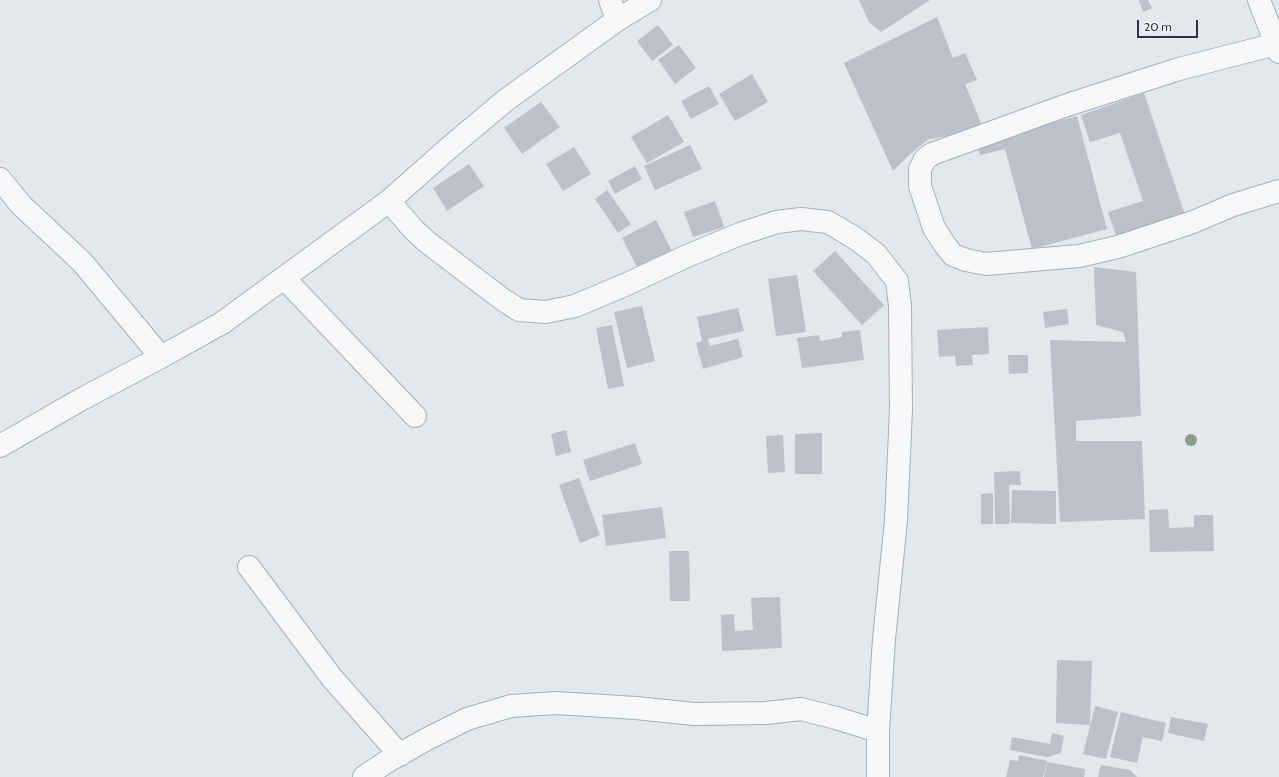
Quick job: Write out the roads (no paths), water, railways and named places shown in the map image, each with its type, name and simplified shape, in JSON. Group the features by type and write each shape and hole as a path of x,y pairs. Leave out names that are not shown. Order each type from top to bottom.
{"street":[{"path":"0,446 80,400 222,323 389,201 450,147 613,10 650,0"},
{"path":"1259,0 1278,48 1172,71 1067,105 932,154 925,159 920,169 920,186 934,228 945,245 954,255 966,260 986,264 1079,256 1118,247 1194,222 1233,205 1279,191"},
{"path":"0,179 21,205 82,262 161,357"},
{"path":"389,201 413,229 427,242 502,299 519,310 546,312 574,306 740,234 777,222 801,219 828,222 855,238 876,254 897,281 900,306 901,409 896,521 884,639 878,731 878,777"},
{"path":"284,278 415,416"},
{"path":"249,567 332,678 400,755"},
{"path":"364,777 427,739 467,719 511,706 556,703 694,714 766,713 801,709 878,731"}]}
